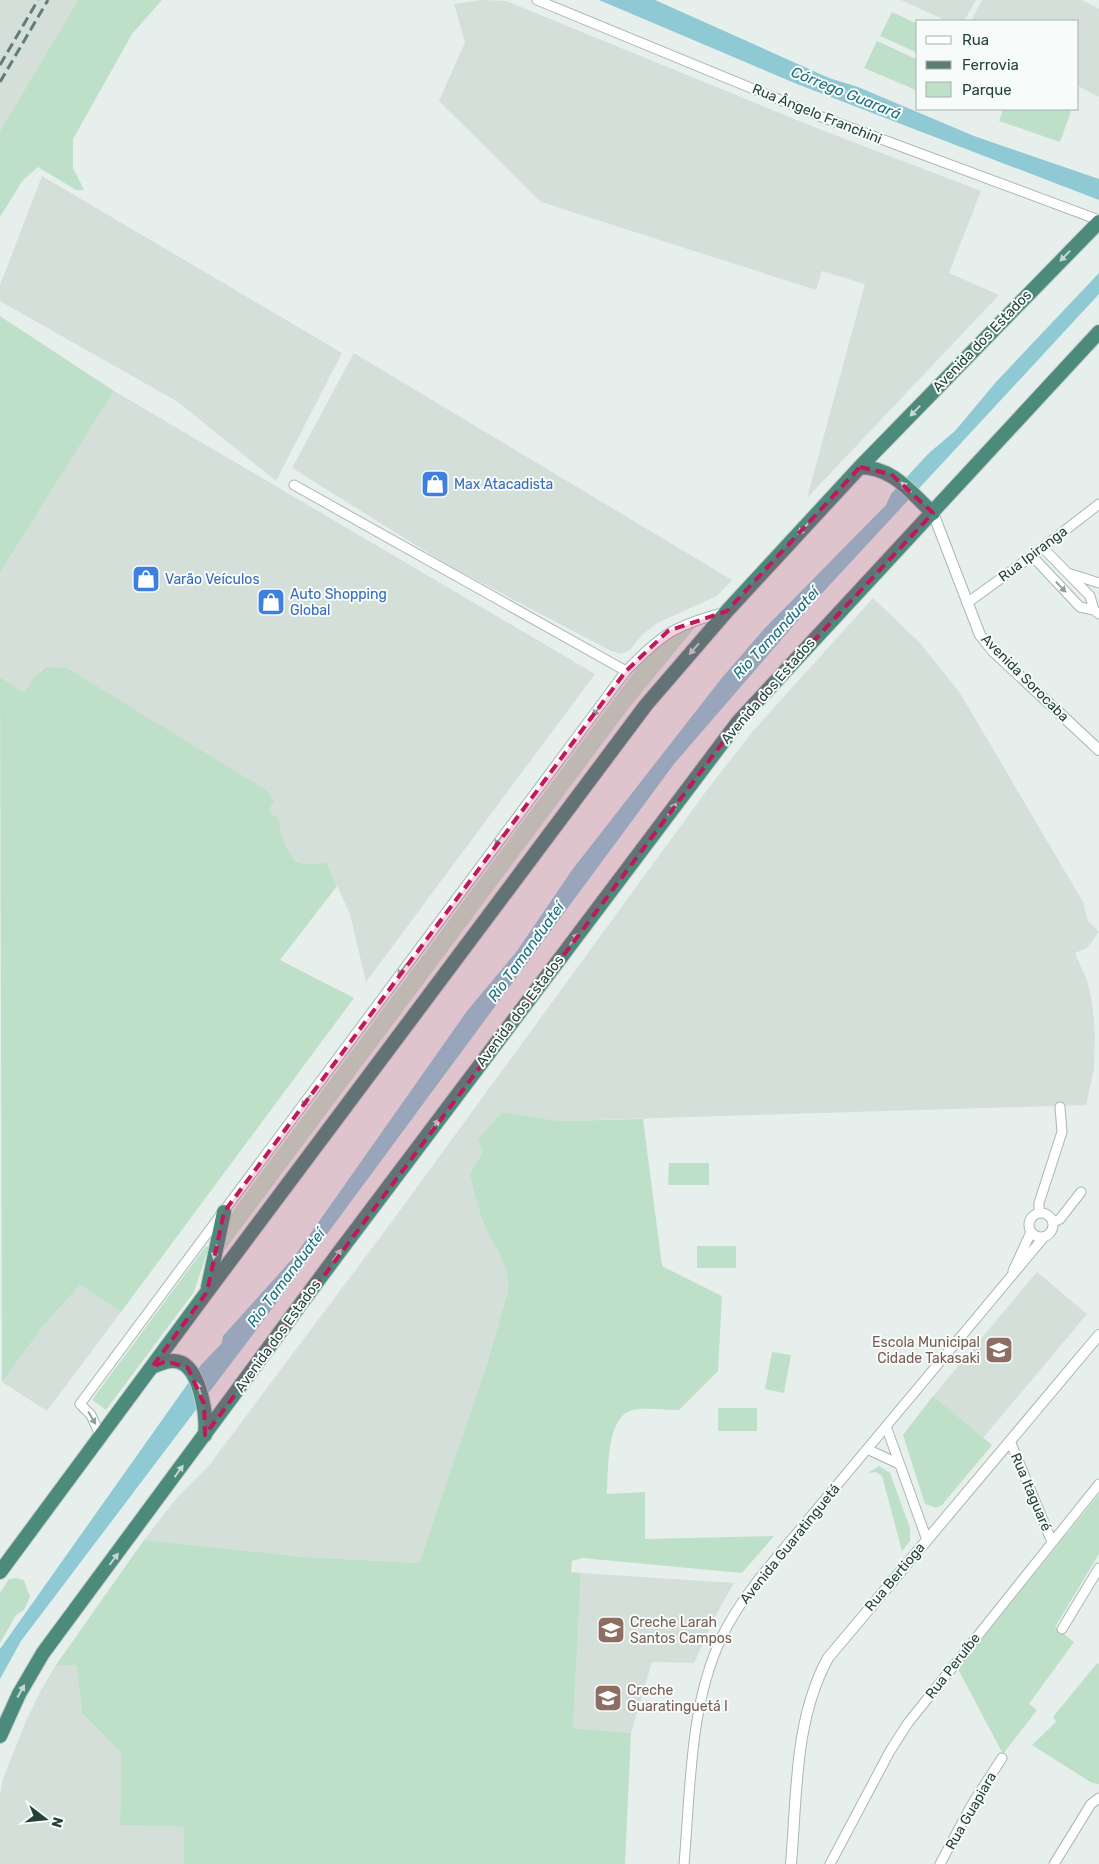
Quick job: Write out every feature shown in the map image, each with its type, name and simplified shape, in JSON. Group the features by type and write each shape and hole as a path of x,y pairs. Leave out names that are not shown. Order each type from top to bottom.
{"highway":[{"name":"Avenida dos Estados","path":"0,1572 100,1435 646,705 727,611 860,467 1099,221"},
{"name":"Avenida dos Estados","path":"0,1736 19,1694 43,1653 366,1216 738,722 1099,332"},
{"path":"860,467 873,467 891,474 933,513"},
{"path":"207,1292 224,1212"},
{"path":"152,1367 166,1361 182,1363 188,1368 196,1382 205,1411 205,1436"}],"street":[{"name":"Rua Ângelo Franchini","path":"537,0 819,116 1099,221"},
{"path":"294,485 626,671"},
{"name":"Rua Ipiranga","path":"967,603 1099,504"},
{"name":"Avenida Sorocaba","path":"933,513 980,635 993,651 1099,750"},
{"path":"1042,548 1090,596 1098,610"},
{"path":"1032,556 1080,607 1098,610"},
{"path":"1069,573 1099,583"},
{"path":"100,1435 91,1416 80,1404 626,671 668,632 688,622 727,611"},
{"path":"1039,1213 1039,1203 1062,1132 1060,1107"},
{"path":"1054,1222 1060,1219 1081,1192"},
{"path":"1039,1213 1048,1214 1054,1222 1052,1232 1044,1237 1034,1236 1029,1228 1031,1218 1039,1213"},
{"name":"Avenida Guaratinguetá","path":"1010,1276 1031,1232"},
{"name":"Avenida Guaratinguetá","path":"684,1864 697,1718 705,1680 718,1644 736,1611 754,1586 1044,1237"},
{"name":"Rua Bertioga","path":"791,1864 801,1738 808,1706 820,1672 828,1658 1099,1335"},
{"path":"886,1426 927,1540"},
{"name":"Rua Itaguaré","path":"1010,1441 1052,1542"},
{"path":"867,1449 899,1464"},
{"name":"Rua Peruíbe","path":"830,1864 890,1752 908,1723 1099,1484"},
{"path":"1062,1629 1099,1568"},
{"name":"Rua Guapiara","path":"940,1864 971,1806 1002,1758"},
{"path":"1054,1864 1091,1804 1099,1798"}],"highlighted area":[{"path":"860,467 891,474 933,513 738,722 205,1435 204,1404 188,1368 166,1361 152,1367 207,1292 224,1212 626,671 668,631 727,611"}],"shaded area":[{"path":"0,0 78,0 0,131"},
{"path":"483,0 506,1 814,127 981,191 949,273 999,295 807,498 865,284 822,271 816,290 541,202 439,101 465,42 454,4"},
{"path":"901,0 976,0 965,20 945,20"},
{"path":"982,0 1082,0 1099,9 1099,97 1079,87 1079,20 972,20"},
{"path":"42,176 342,353 276,481 178,402 0,301 0,285"},
{"path":"354,353 732,580 717,596 657,623 642,635 630,650 621,654 611,651 446,564 292,468"},
{"path":"114,391 595,674 366,982 350,914 326,862 314,865 302,863 291,856 284,847 278,818 42,669 35,675 24,694 0,677 0,573"},
{"path":"873,598 920,643 960,693 1083,902 1088,921 1099,932 1087,948 1075,953 1087,980 1092,1002 1095,1034 1094,1069 1086,1105 560,1121 502,1112 483,1152 482,1220 506,1265 509,1278 508,1290 486,1367 419,1563 305,1557 144,1540 175,1500 207,1468 393,1220 707,790 753,731"},
{"name":"Escola Municipal Cidade Takasaki","path":"1037,1272 1087,1314 983,1438 933,1396"},
{"path":"80,1285 121,1312 47,1411 2,1382 45,1324"},
{"path":"581,1573 734,1583 717,1613 694,1663 652,1662 631,1733 573,1728"},
{"path":"56,1665 76,1665 82,1713 121,1753 120,1825 185,1827 184,1864 0,1864 0,1795 3,1779 26,1721"}],"green space":[{"path":"78,0 162,0 132,34 73,139 73,168 84,190 76,190 38,167 23,180 0,217 0,131"},
{"path":"892,12 916,23 916,52 880,36"},
{"path":"877,41 916,59 916,90 864,68"},
{"path":"1003,110 1071,111 1060,142 999,121"},
{"path":"0,316 114,391 0,573"},
{"path":"696,626 628,709 221,1255 228,1221 235,1208 628,680 658,647 676,634"},
{"path":"47,667 67,668 266,790 274,801 268,811 278,818 283,839 290,855 304,863 326,862 337,886 280,960 354,998 121,1312 80,1285 45,1324 2,1382 0,677 24,693 35,675"},
{"path":"502,1112 560,1121 643,1119 662,1266 722,1296 718,1371 679,1410 637,1409 623,1415 617,1424 610,1447 607,1494 645,1492 645,1539 774,1536 742,1573 582,1558 572,1561 571,1572 581,1573 573,1728 631,1733 625,1864 184,1864 184,1827 120,1825 121,1753 82,1713 76,1665 56,1665 144,1540 305,1557 419,1563 486,1367 508,1290 506,1271 500,1253 482,1219 470,1174 483,1152 478,1139"},
{"path":"669,1163 709,1163 709,1185 668,1185"},
{"path":"206,1246 209,1247 194,1292 106,1410 92,1400"},
{"path":"697,1246 736,1246 736,1268 697,1268"},
{"path":"772,1352 791,1355 784,1393 765,1389"},
{"path":"933,1396 992,1445 942,1505 936,1508 925,1504 903,1435"},
{"path":"718,1408 757,1408 757,1431 718,1431"},
{"path":"879,1466 890,1473 910,1528 910,1541 902,1551 882,1476 876,1472 868,1473"},
{"path":"1099,1494 1099,1554 1055,1627 1074,1642 1029,1704 1037,1710 1003,1754 958,1669"},
{"path":"9,1579 24,1580 30,1597 24,1610 16,1615 0,1643 0,1593"},
{"path":"1097,1663 1099,1664 1099,1784 1092,1783 1032,1745 1056,1722 1053,1717"}],"water":[{"name":"Córrego Guarará","path":"599,0 655,0 829,78 858,87 974,136 1099,179 1099,200 797,84"},
{"name":"Rio Tamanduateí","path":"1099,273 1099,294 813,603 674,764 251,1337 21,1641 0,1679 0,1649 201,1365 222,1343 223,1336 294,1257 467,1011 517,951 572,870 721,679 764,629 886,505 891,494 929,453 955,431 996,382"}],"railway":[{"path":"0,65 38,0"},
{"path":"0,82 48,0"}],"place":[{"name":"Max Atacadista","path":"435,484"},
{"name":"Varão Veículos","path":"146,579"},
{"name":"Auto Shopping Global","path":"271,602"},
{"name":"Escola Municipal Cidade Takasaki","path":"999,1350"},
{"name":"Creche Larah Santos Campos","path":"611,1630"},
{"name":"Creche Guaratinguetá I","path":"608,1698"}]}
